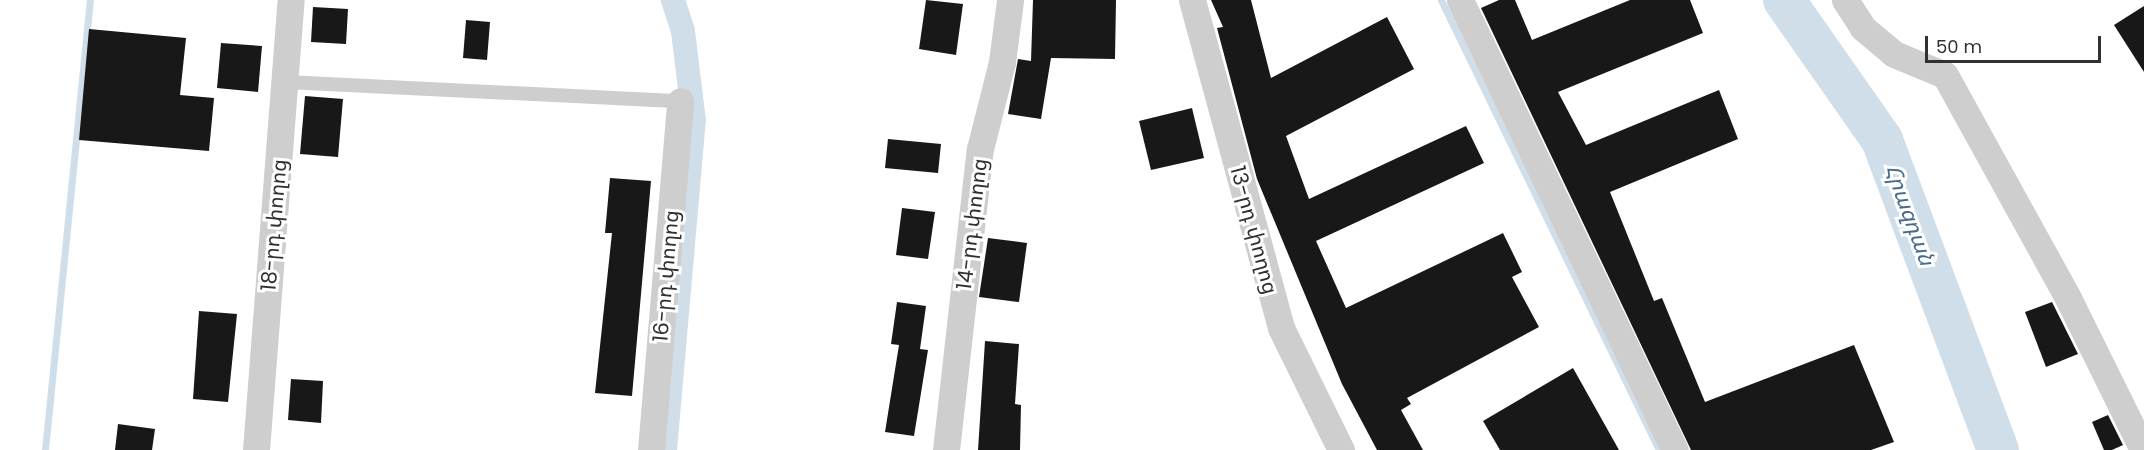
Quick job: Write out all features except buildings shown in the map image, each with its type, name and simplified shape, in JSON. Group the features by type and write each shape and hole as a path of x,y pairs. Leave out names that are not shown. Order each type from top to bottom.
{"street":[{"name":"18-րդ փողոց","path":"256,450 291,0"},
{"name":"14-րդ փողոց","path":"946,450 980,149 1002,62 1010,0"},
{"name":"13-րդ փողոց","path":"1192,0 1281,328 1341,450"},
{"path":"1460,0 1675,450"},
{"path":"1845,0 1863,28 1894,54 1945,75 2068,298 2143,450"},
{"name":"16-րդ փողոց","path":"651,450 680,101"}],"lane":[{"path":"286,82 680,101"}],"waterway":[{"path":"45,450 90,0"},
{"path":"665,450 694,121 683,31 673,0"},
{"path":"1441,0 1659,450"},
{"name":"Հրազդան","path":"1784,0 1882,140 1998,450"}]}
